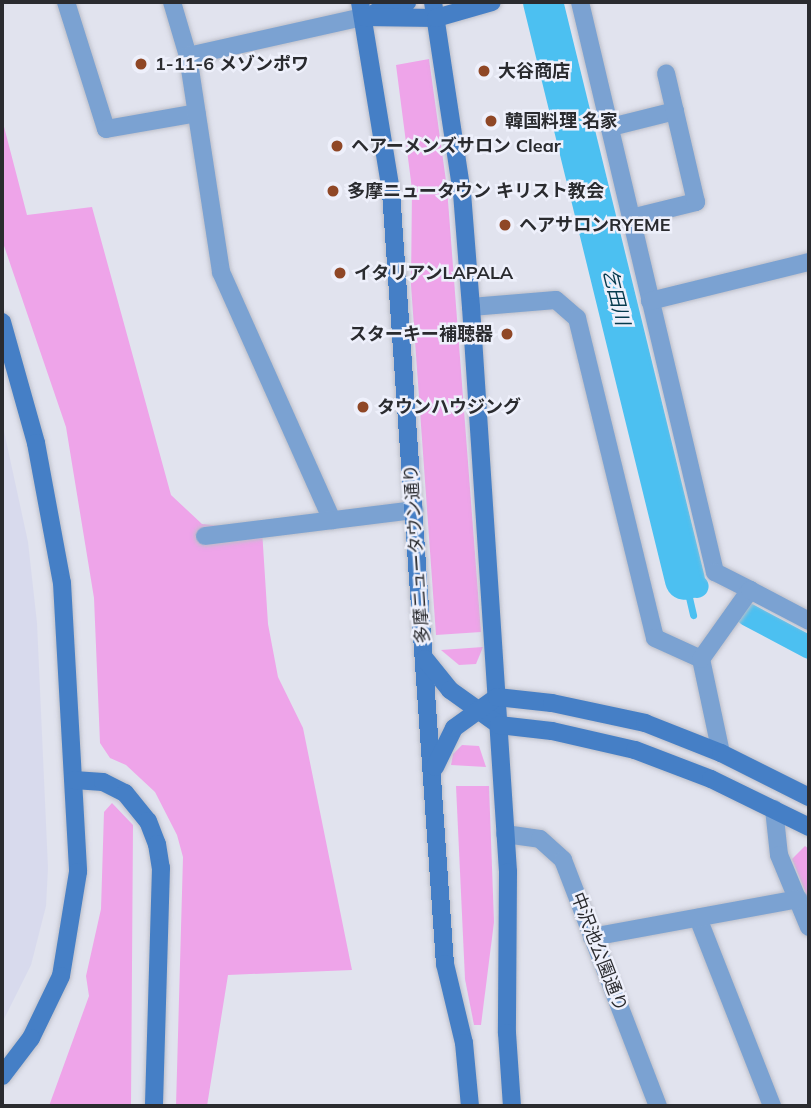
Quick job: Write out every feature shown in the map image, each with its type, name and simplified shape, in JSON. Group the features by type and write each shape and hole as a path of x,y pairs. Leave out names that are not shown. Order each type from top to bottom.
{"main road":[{"path":"361,9 407,2"},
{"path":"361,9 435,10 492,2"},
{"name":"多摩ニュータウン通り","path":"361,9 391,192 445,964 464,1043 470,1106"},
{"path":"435,10 463,193 505,834 507,1033 512,1106"},
{"path":"2,322 56,538 78,872 69,947 48,1007 32,1038 2,1076"},
{"path":"425,659 445,685 475,710 499,725 552,731 635,750 775,809 809,827"},
{"path":"433,774 447,738 475,710 497,697 609,713 721,753 809,797"},
{"path":"74,780 103,782 125,793 148,821 157,844 161,868 154,1106"}],"street":[{"path":"66,2 106,129 197,113"},
{"path":"172,2 188,56 222,272 332,520"},
{"path":"580,2 715,572 809,621"},
{"path":"188,56 361,9"},
{"path":"631,218 696,202 666,73"},
{"path":"611,127 675,111"},
{"path":"650,301 809,262"},
{"path":"471,307 556,300 577,318 655,638 701,659"},
{"path":"205,536 414,510"},
{"path":"721,753 701,659 750,590"},
{"path":"775,809 779,855 809,927"},
{"name":"中沢池公園通り","path":"505,834 540,839 553,847 563,860 658,1106"},
{"path":"592,937 799,900"},
{"path":"698,918 772,1106"}],"shaded area":[{"path":"429,59 447,188 481,632 436,635 411,285 412,189 396,65"},
{"path":"2,119 27,215 92,207 171,495 202,524 262,530 268,624 278,677 303,728 352,970 228,975 207,1106 176,1106 183,857 177,835 155,792 126,765 110,758 100,743 94,598 66,427 2,240"},
{"path":"2,422 28,542 37,623 48,868 46,906 31,965 2,1023"},
{"path":"483,647 476,664 459,665 441,650"},
{"path":"462,745 479,746 486,767 451,765 453,754"},
{"path":"456,786 489,786 494,922 481,1025 474,1025 465,979"},
{"path":"112,803 133,825 131,1106 49,1106 89,996 86,976 101,909 104,812"},
{"path":"805,846 809,849 809,901 792,859"}],"waterway":[{"name":"乞田川","path":"543,2 685,580"},
{"path":"685,580 693,615"},
{"name":"乞田川","path":"685,580 697,586"},
{"path":"747,614 809,647"}],"place":[{"name":"1-11-6 メゾンポワ","path":"141,64"},
{"name":"大谷商店","path":"484,71"},
{"name":"韓国料理 名家","path":"491,121"},
{"name":"ヘアーメンズサロン Clear","path":"337,146"},
{"name":"多摩ニュータウン キリスト教会","path":"333,191"},
{"name":"ヘアサロンRYEME","path":"505,225"},
{"name":"イタリアンLAPALA","path":"340,273"},
{"name":"スターキー補聴器","path":"507,334"},
{"name":"タウンハウジング","path":"363,407"}]}
